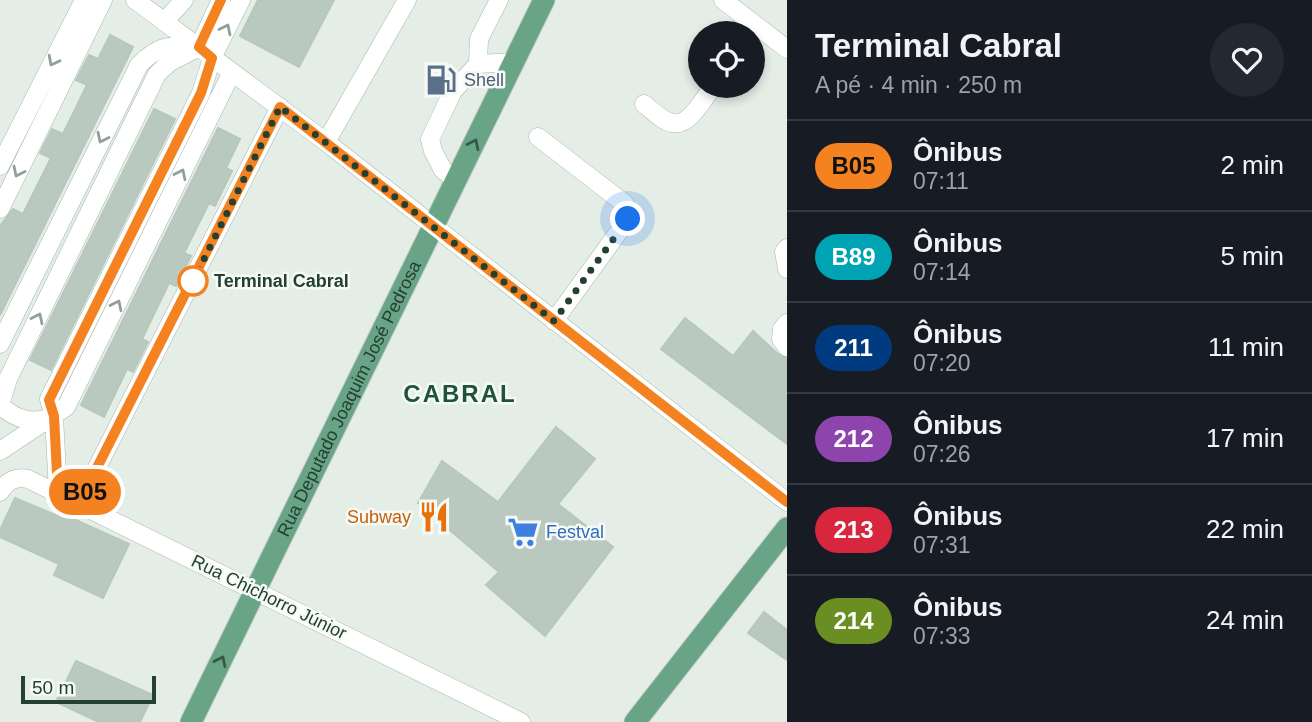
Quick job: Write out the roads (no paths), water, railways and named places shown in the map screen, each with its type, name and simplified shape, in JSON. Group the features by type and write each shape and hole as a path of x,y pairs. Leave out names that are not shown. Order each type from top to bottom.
{"main road":[{"name":"Rua Deputado Joaquim José Pedrosa","path":"191,722 544,0"},
{"path":"635,722 787,528"}],"street":[{"path":"0,166 84,0"},
{"path":"0,209 103,0"},
{"path":"135,0 326,142 787,502"},
{"path":"164,22 184,0"},
{"path":"58,493 56,408 201,93 205,52 221,0"},
{"path":"56,408 32,421 9,414 0,405 4,383 157,74 170,62 205,52 241,0"},
{"path":"326,142 407,0"},
{"path":"456,181 443,170 430,139 453,91 478,64 479,39 499,0"},
{"path":"723,0 745,21"},
{"path":"765,36 787,49"},
{"path":"0,344 139,65 153,52 170,46 205,52"},
{"path":"478,64 514,62"},
{"path":"0,450 56,408 232,72"},
{"path":"644,104 670,123 680,123 690,116 704,98"},
{"path":"79,503 280,107"},
{"path":"538,137 625,204 628,211 628,219 554,321"},
{"path":"787,248 784,252 787,269"},
{"path":"787,323 780,338 787,347"},
{"name":"Rua Chichorro Júnior","path":"0,492 6,483 15,478 28,479 521,722"}],"place":[{"name":"Shell","path":"441,80"},
{"name":"Terminal Cabral","path":"193,281"},
{"name":"Subway","path":"434,517"},
{"name":"Festval","path":"523,532"}],"district":[{"name":"CABRAL","path":"460,393"}]}
